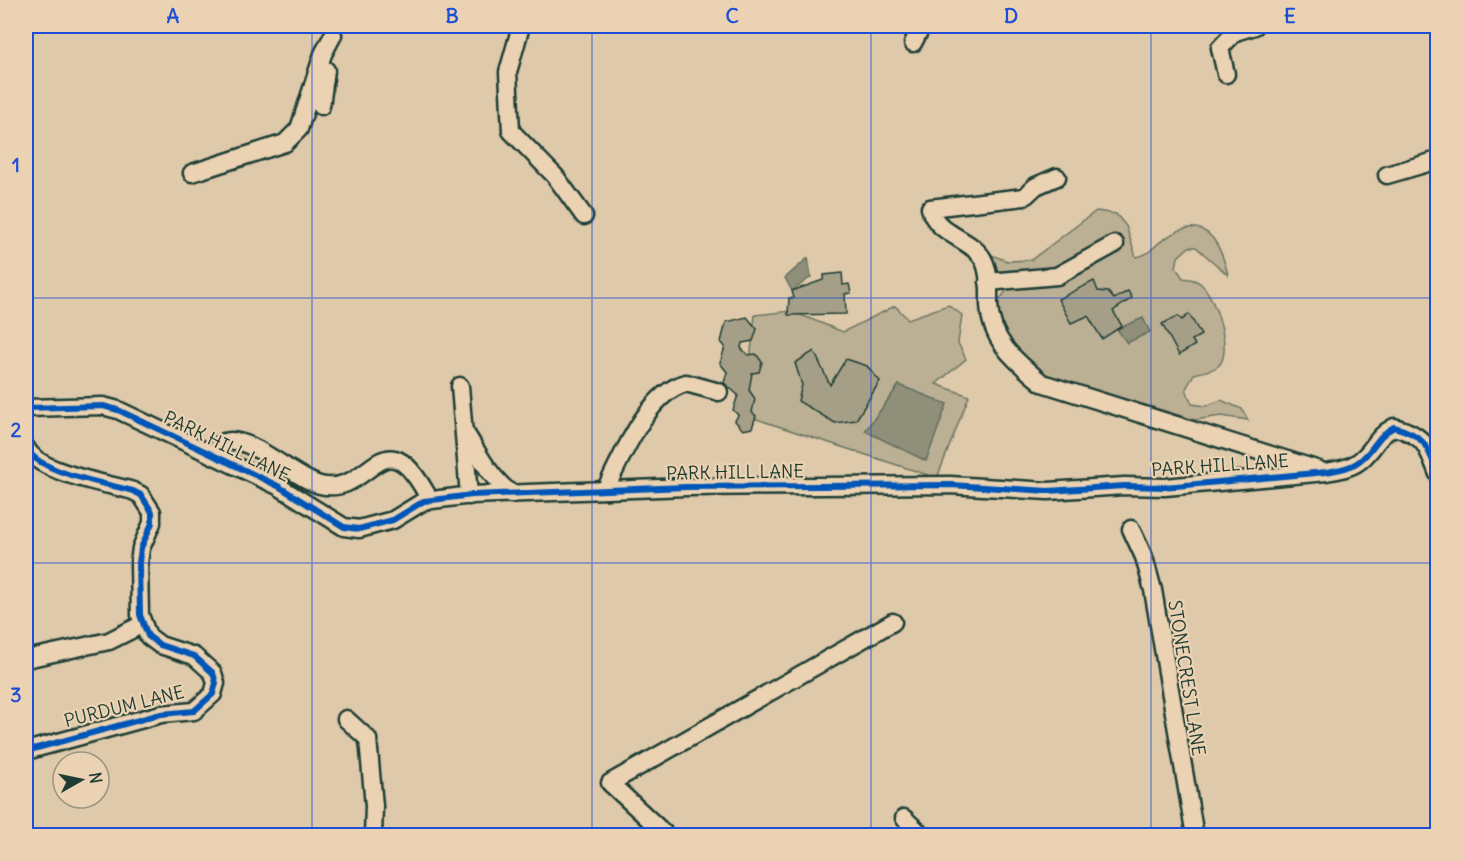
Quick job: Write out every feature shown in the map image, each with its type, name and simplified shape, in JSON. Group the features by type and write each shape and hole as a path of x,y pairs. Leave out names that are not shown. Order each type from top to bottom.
{"street":[{"path":"521,26 508,72 512,130 555,176 584,216"},
{"path":"913,43 922,26"},
{"path":"1226,74 1220,48 1235,32 1255,26"},
{"path":"321,106 334,30"},
{"path":"192,173 285,143 299,129 323,54 334,30"},
{"path":"1387,175 1437,160"},
{"path":"1057,177 1036,186 1024,197 930,208 937,223 982,257 988,282 990,309 999,341 1010,355 1042,383 1326,472"},
{"path":"988,282 1057,276 1115,244"},
{"path":"605,490 643,420 663,395 686,383 719,392"},
{"path":"460,386 469,495"},
{"name":"PARK HILL LANE","path":"26,408 103,406 118,410 278,486 344,527 359,529 393,520 413,506 430,500 469,495 605,490 950,485 1048,490 1124,486 1165,487 1326,472 1344,469 1362,459 1380,435 1394,427 1414,432 1427,446 1437,474"},
{"path":"464,430 485,467 501,486 512,494"},
{"path":"211,454 224,442 235,441 254,448 317,484 330,486 348,483 378,461 392,459 411,467 430,500"},
{"path":"26,447 29,455 43,465 133,490 141,495 152,512 152,522 141,548 139,563 140,615 143,624 109,641 26,659"},
{"name":"STONECREST LANE","path":"1131,530 1144,557 1153,590 1195,836"},
{"path":"667,836 610,783 893,622"},
{"name":"PURDUM LANE","path":"26,751 161,714 194,711 213,694 216,683 213,673 194,656 160,645 148,636 143,624"},
{"path":"346,719 368,739 374,807 373,836"},
{"path":"904,818 923,836"}],"shaded area":[{"path":"1096,211 1116,214 1126,226 1136,257 1148,253 1176,232 1188,228 1198,228 1213,239 1228,275 1196,247 1189,247 1178,257 1176,268 1183,278 1199,282 1206,291 1217,312 1224,339 1222,360 1217,367 1194,374 1186,389 1192,404 1206,406 1221,400 1242,409 1248,420 1221,416 1195,420 1026,369 997,322 996,305 1006,291 992,255 1007,261 1031,260"},
{"path":"808,258 811,277 792,291 785,278"},
{"path":"948,305 962,315 958,343 966,359 936,384 969,396 937,478 744,415 755,315 791,311 843,332 895,306 908,319"},
{"path":"1143,318 1150,332 1127,343 1117,329"},
{"path":"899,385 947,404 926,461 865,431"}],"building":[{"path":"842,273 843,285 849,284 851,293 845,294 846,314 788,315 789,298 794,298 792,291 823,280 824,275"},
{"path":"1094,281 1098,291 1108,292 1114,299 1128,291 1132,298 1113,311 1122,326 1102,339 1088,316 1071,323 1058,299"},
{"path":"1189,314 1201,335 1192,340 1195,345 1179,355 1162,324 1178,316 1182,320"},
{"path":"747,317 757,329 753,341 742,343 741,348 748,355 756,354 762,362 759,372 752,373 749,390 755,399 752,412 756,416 752,428 743,430 735,421 738,415 733,410 738,395 724,383 727,372 720,363 725,347 721,342 726,322"},
{"path":"814,351 830,385 846,359 867,366 880,381 856,420 835,423 798,401 802,385 795,363"}],"cycle path":[{"path":"26,408 103,406 118,410 278,486 344,527 359,529 393,520 424,501 472,495 687,487 950,485 1048,491 1124,486 1165,487 1326,472 1355,464 1384,434 1394,427 1412,434 1423,443 1438,474"},
{"path":"26,447 44,464 58,470 141,495 152,512 152,523 141,548 139,563 140,615 148,636 160,645 194,656 213,673 216,683 213,694 194,711 161,714 26,751"}]}
